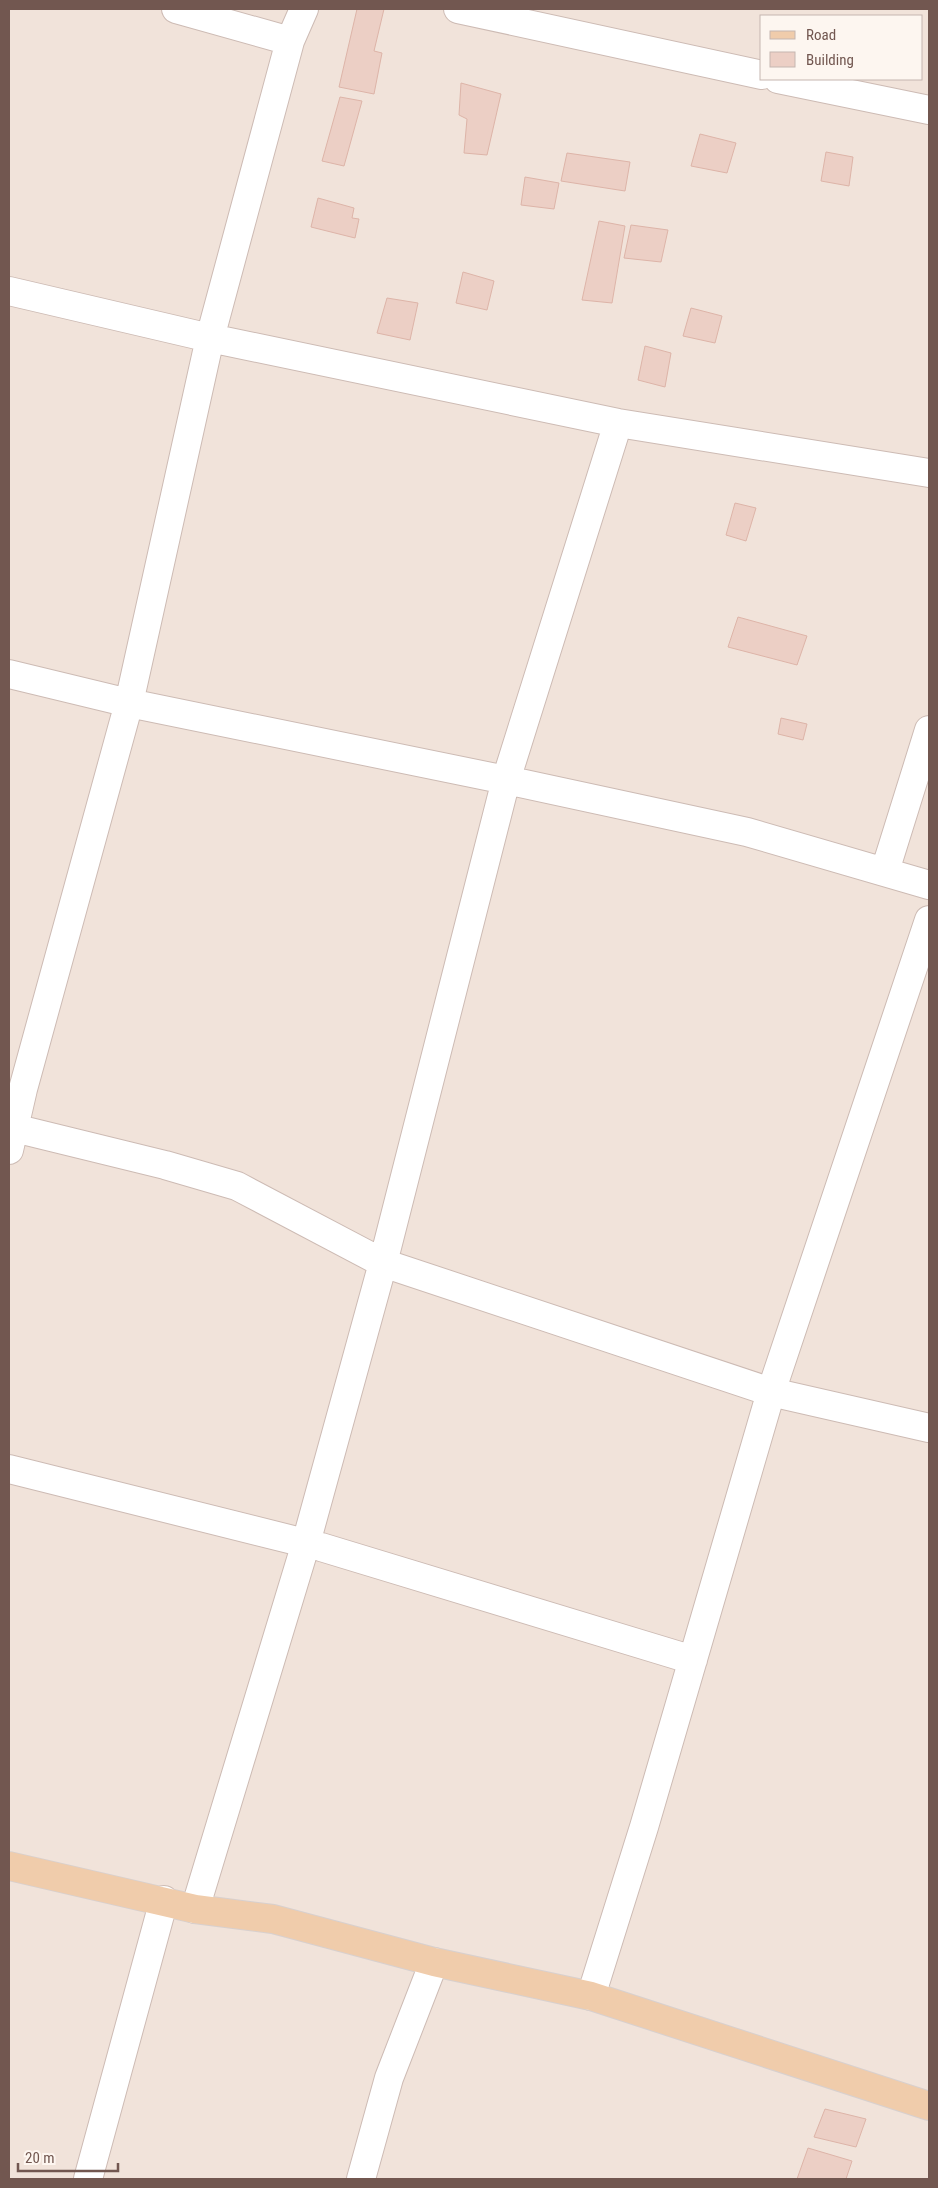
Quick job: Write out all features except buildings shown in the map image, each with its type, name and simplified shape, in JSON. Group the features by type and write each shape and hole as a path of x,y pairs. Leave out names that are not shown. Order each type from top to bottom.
{"main road":[{"path":"9,1866 195,1908 273,1919 434,1962 591,1996 929,2106"}],"street":[{"path":"176,9 290,41"},
{"path":"304,9 290,41 210,338 129,704 16,1088 12,1139 165,1165 237,1186 383,1263 771,1392 929,1428"},
{"path":"458,9 760,75"},
{"path":"783,80 929,110"},
{"path":"9,291 210,338 618,423 929,473"},
{"path":"195,1908 306,1543 383,1263 506,780 618,423"},
{"path":"9,674 129,704 506,780 747,832 929,885"},
{"path":"886,872 929,730"},
{"path":"591,1996 693,1660 771,1392 929,920"},
{"path":"9,1469 306,1543 693,1660"},
{"path":"88,2179 164,1900"},
{"path":"361,2179 389,2078 434,1962"}],"shaded area":[{"path":"9,9 929,9 929,2179 9,2179"}]}
